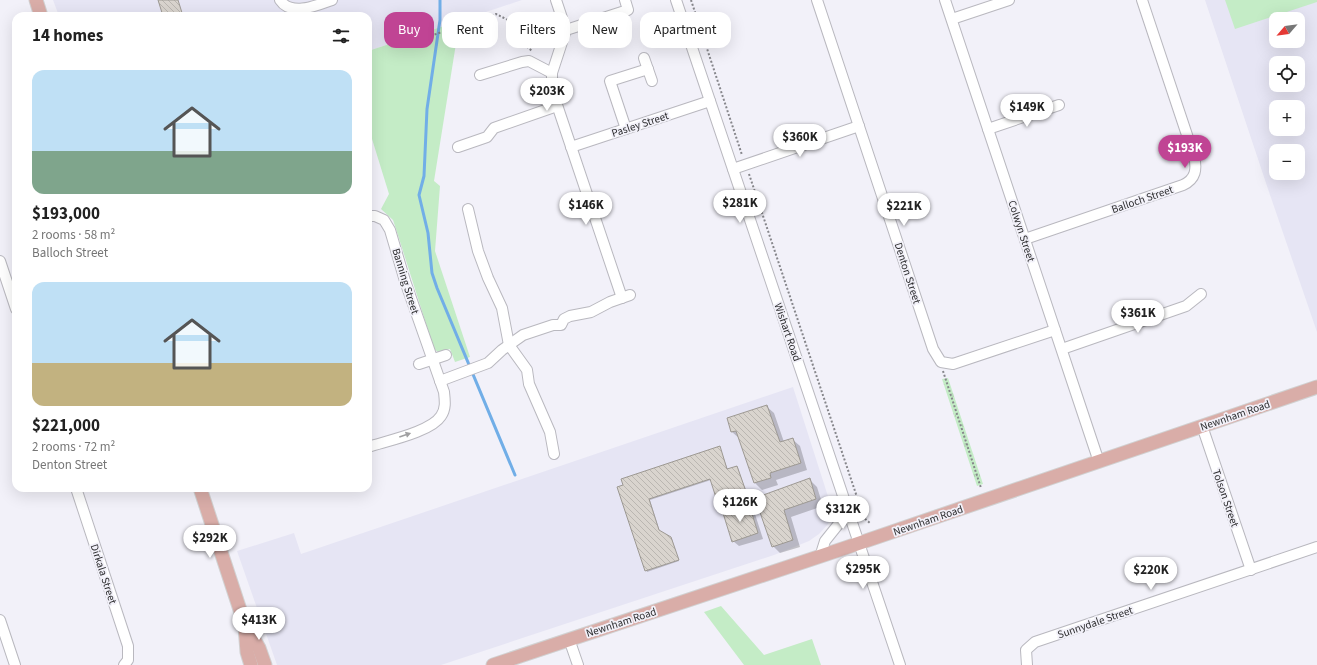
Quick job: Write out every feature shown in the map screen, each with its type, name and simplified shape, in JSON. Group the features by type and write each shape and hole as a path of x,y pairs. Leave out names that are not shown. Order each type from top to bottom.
{"main road":[{"path":"36,0 40,12"},
{"name":"Newnham Road","path":"493,665 859,544 1317,387"},
{"path":"201,492 244,622 251,665"},
{"path":"244,622 259,648 265,665"}],"street":[{"path":"280,0 293,8 305,9 332,0"},
{"path":"556,0 560,12"},
{"path":"570,29 628,10 625,0"},
{"name":"Wishart Road","path":"676,0 900,665"},
{"name":"Denton Street","path":"817,0 933,349 941,362"},
{"name":"Colwyn Street","path":"945,0 1099,462"},
{"path":"952,19 1009,0"},
{"name":"Balloch Street","path":"1025,239 1183,185 1191,180 1194,175 1196,166 1194,156 1142,0"},
{"path":"440,380 479,368 488,363 523,335 561,325 564,319 570,316 591,312 626,296 552,90 552,73 560,48"},
{"path":"644,58 652,80"},
{"path":"480,75 529,61 552,73"},
{"path":"626,129 610,81 648,69"},
{"name":"Pasley Street","path":"571,146 710,101"},
{"path":"988,129 1059,105"},
{"path":"458,147 487,137 494,128 557,106"},
{"path":"733,169 859,126"},
{"path":"468,209 478,251 488,278 502,308 509,345 526,370 529,384 550,432 554,454"},
{"name":"Banning Street","path":"372,216 384,220 390,230 444,392 445,403 441,418 432,426 372,446"},
{"path":"0,260 12,297"},
{"path":"1062,349 1186,306 1201,294"},
{"path":"941,362 953,364 1055,330"},
{"path":"419,364 446,355"},
{"name":"Tolson Street","path":"1202,426 1251,570"},
{"name":"Dirkala Street","path":"77,492 128,646 126,662"},
{"path":"820,557 825,541 842,521 847,509"},
{"name":"Sunnydale Street","path":"1027,665 1026,650 1035,642 1317,547"},
{"path":"0,620 15,665"},
{"path":"570,639 578,665"}],"path":[{"path":"691,0 743,156"},
{"path":"434,35 496,14 512,22 519,40 534,53"},
{"path":"748,173 864,518 870,523"},
{"path":"941,362 944,376 981,488"}],"shaded area":[{"path":"53,0 522,0 486,12 442,12 442,26 434,29 434,12 384,12 384,46 372,50 372,12 58,12"},
{"path":"1205,0 1317,0 1317,332 1268,189"},
{"path":"793,387 833,512 828,524 819,534 809,541 774,555 441,665 277,665 237,551 294,533 301,554"}],"green space":[{"path":"1225,0 1317,0 1317,2 1287,12 1269,12 1269,18 1235,29"},
{"path":"442,27 442,48 455,48 434,181 440,186 435,251 470,357 455,362 450,349 438,352 434,349 393,220 381,209 389,194 372,139 372,50 384,46 384,48 434,48 434,29"},
{"path":"948,378 983,484 977,486 942,379"},
{"path":"721,606 764,655 812,639 821,665 744,665 704,612"}],"building":[{"path":"158,0 178,0 182,12 162,12"},
{"path":"767,405 780,442 793,438 801,463 770,473 771,478 754,483 736,431 731,432 727,418"},
{"path":"720,446 727,469 737,466 748,497 719,507 710,479 649,499 659,530 671,537 679,560 645,571 617,487 623,485 621,479"},
{"path":"810,478 816,499 784,510 793,540 772,547 755,498"},
{"path":"749,504 758,533 732,542 723,513"}],"waterway":[{"path":"440,0 440,20 427,109 424,176 419,195 428,233 432,273 437,288 515,475"}]}
